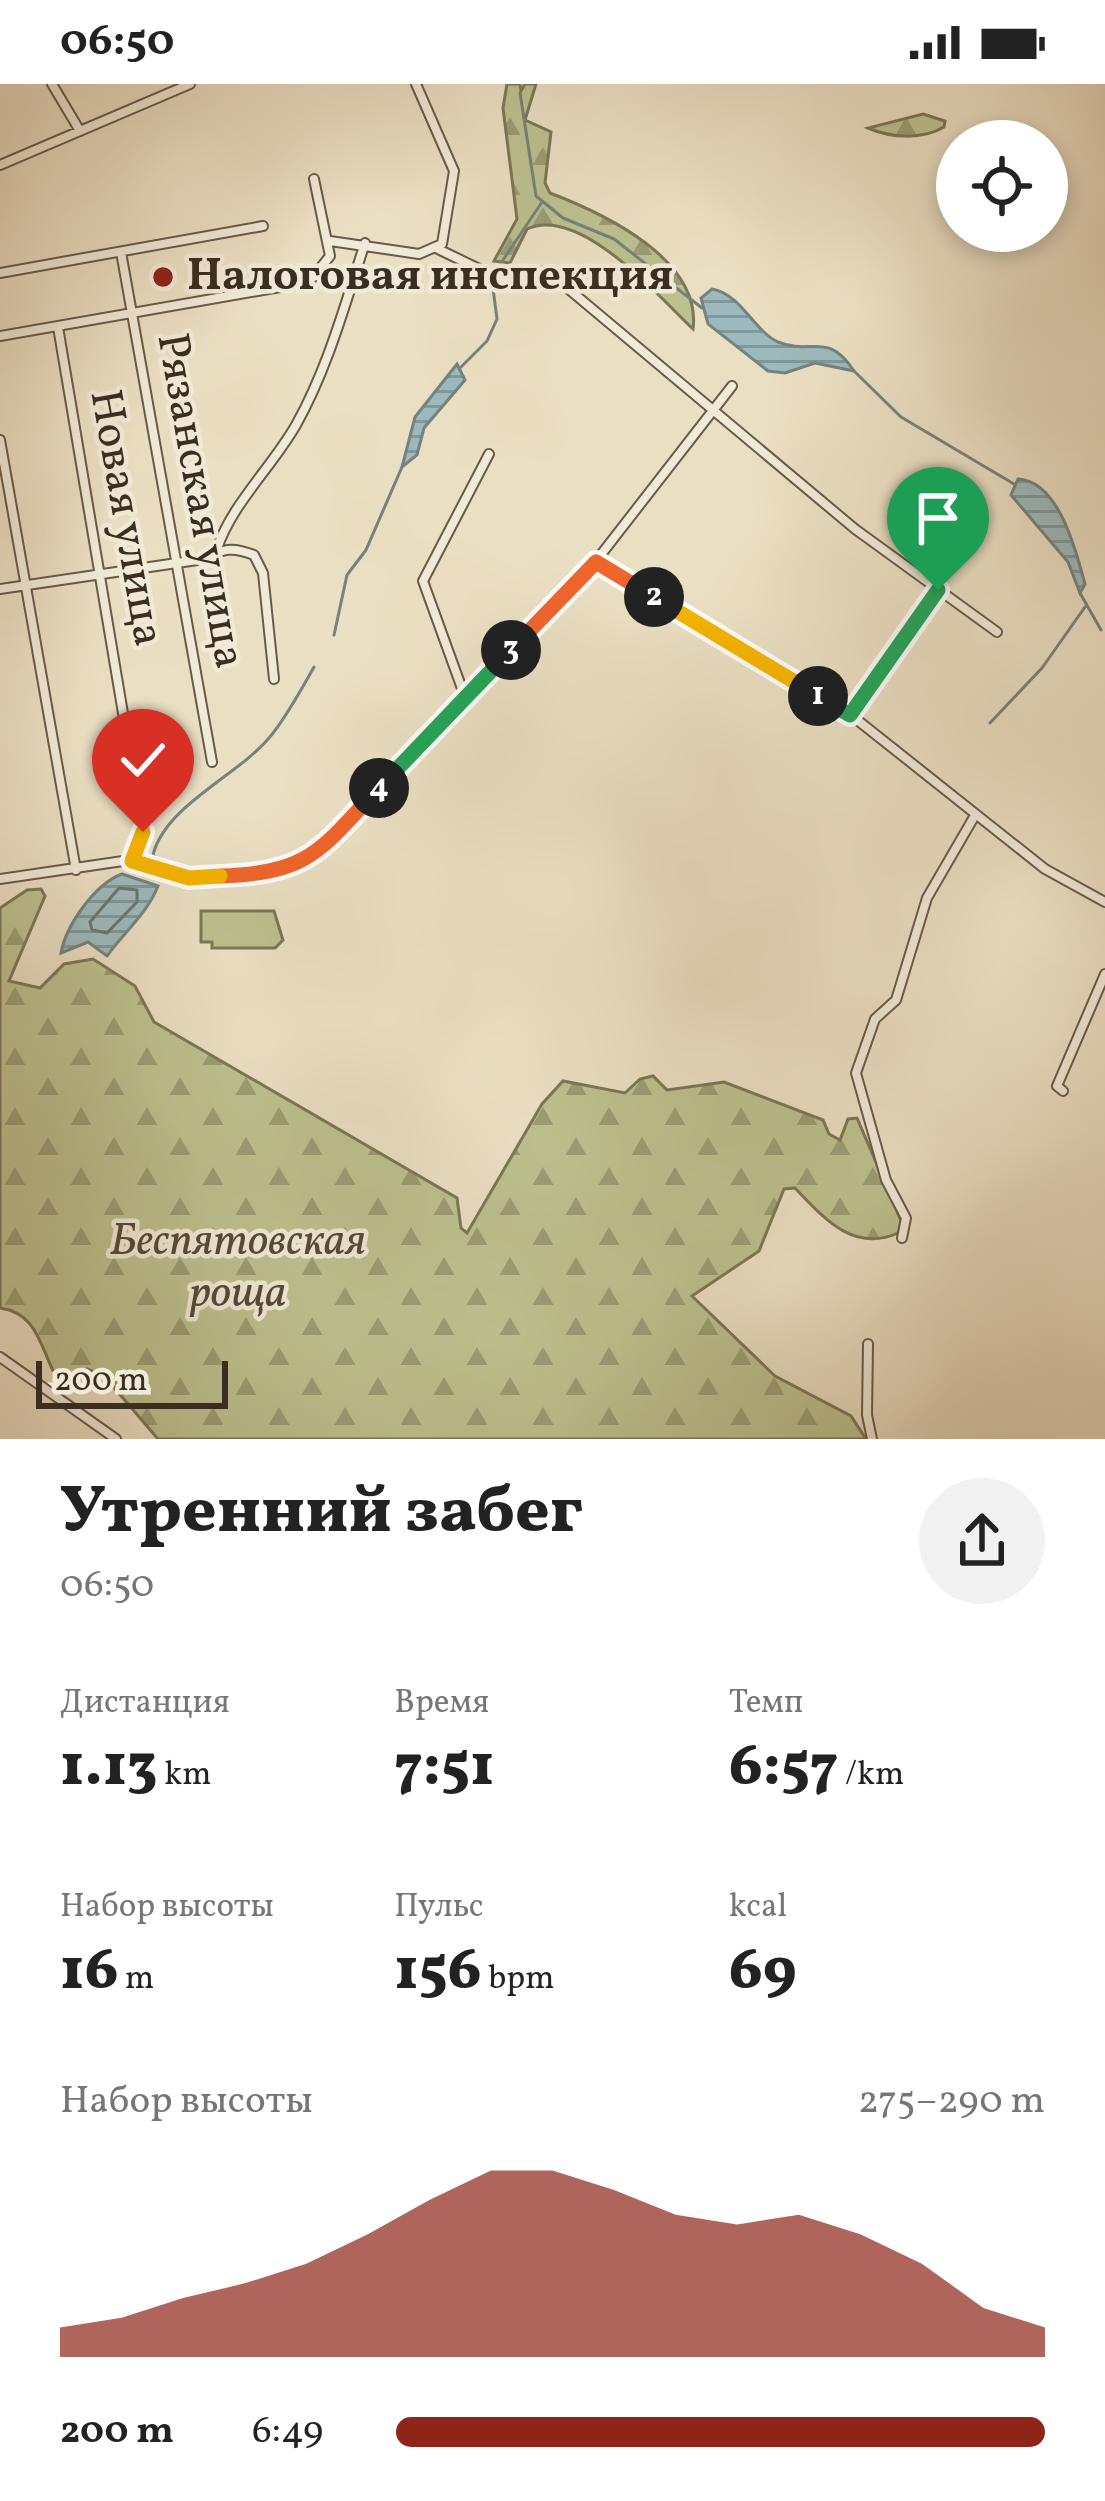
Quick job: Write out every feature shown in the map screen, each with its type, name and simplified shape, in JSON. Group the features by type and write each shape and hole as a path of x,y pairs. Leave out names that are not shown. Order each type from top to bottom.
{"street":[{"path":"52,84 80,131"},
{"path":"0,165 190,84"},
{"path":"416,84 454,172 438,250"},
{"path":"0,336 309,282 330,256 314,179"},
{"path":"0,273 263,226"},
{"path":"330,241 419,254 438,250 498,278 548,271 855,530 997,632"},
{"path":"0,589 204,560 217,550 226,522 263,480 318,381 364,243"},
{"name":"Рязанская улица","path":"121,252 212,762"},
{"name":"Новая улица","path":"58,327 143,832 132,861"},
{"path":"4,876 132,861 189,878 251,875 289,870 314,856 596,562 732,386"},
{"path":"0,440 76,871"},
{"path":"465,697 423,581 489,454"},
{"path":"217,550 254,555 262,573 274,679"},
{"path":"596,562 850,715 974,817 1045,869 1105,902"},
{"path":"850,715 938,590"},
{"path":"902,1238 906,1218 886,1180 856,1072 875,1019 896,1000 927,898 974,817"},
{"path":"1063,1091 1057,1086 1105,974"},
{"path":"868,1344 866,1414 872,1439"},
{"path":"0,1358 116,1439"}],"green space":[{"path":"507,84 520,84 521,91 525,84 536,84 525,120 551,132 545,183 550,193 622,227 666,261 692,304 693,329 617,258 570,230 548,225 527,229 510,263 494,261 517,219 503,108"},
{"path":"923,114 942,120 936,120 936,130 926,134 886,134 868,128"},
{"name":"Беспятовская роща","path":"41,889 45,896 9,981 40,988 64,964 93,959 135,986 154,1022 457,1198 461,1228 467,1233 542,1104 563,1081 625,1093 640,1079 653,1076 667,1090 724,1082 823,1120 829,1134 840,1140 848,1119 857,1118 902,1223 898,1233 867,1239 853,1235 828,1221 795,1188 784,1189 759,1251 692,1296 775,1376 851,1416 866,1439 158,1439 104,1376 87,1369 78,1380 56,1377 30,1324 0,1308 0,908 27,890"},
{"path":"201,911 274,911 283,940 275,948 212,948 212,942 201,942"}],"water":[{"path":"712,289 731,298 769,337 790,346 827,347 854,371 815,363 785,373 768,371 708,324 701,298"},
{"path":"457,364 465,380 424,428 417,455 402,467 415,417"},
{"path":"1018,479 1032,483 1055,504 1085,584 1080,593 1068,562 1011,495"},
{"path":"122,874 158,886 142,914 107,956 88,942 61,953 83,907"}],"waterway":[{"path":"520,93 536,196 563,218 614,239 702,308"},
{"path":"495,272 542,202"},
{"path":"461,367 487,341 497,319 492,281"},
{"path":"854,371 901,417 1014,484"},
{"path":"334,635 347,575 366,550 402,467"},
{"path":"1080,593 1101,630"},
{"path":"990,723 1042,668 1085,607"},
{"path":"167,867 153,855 160,837 187,806 269,738 314,667"}],"place":[{"name":"Налоговая инспекция","path":"163,277"}],"route":[{"path":"143,832 132,861 189,878 289,870 314,856 596,562 850,715 938,590"}]}
